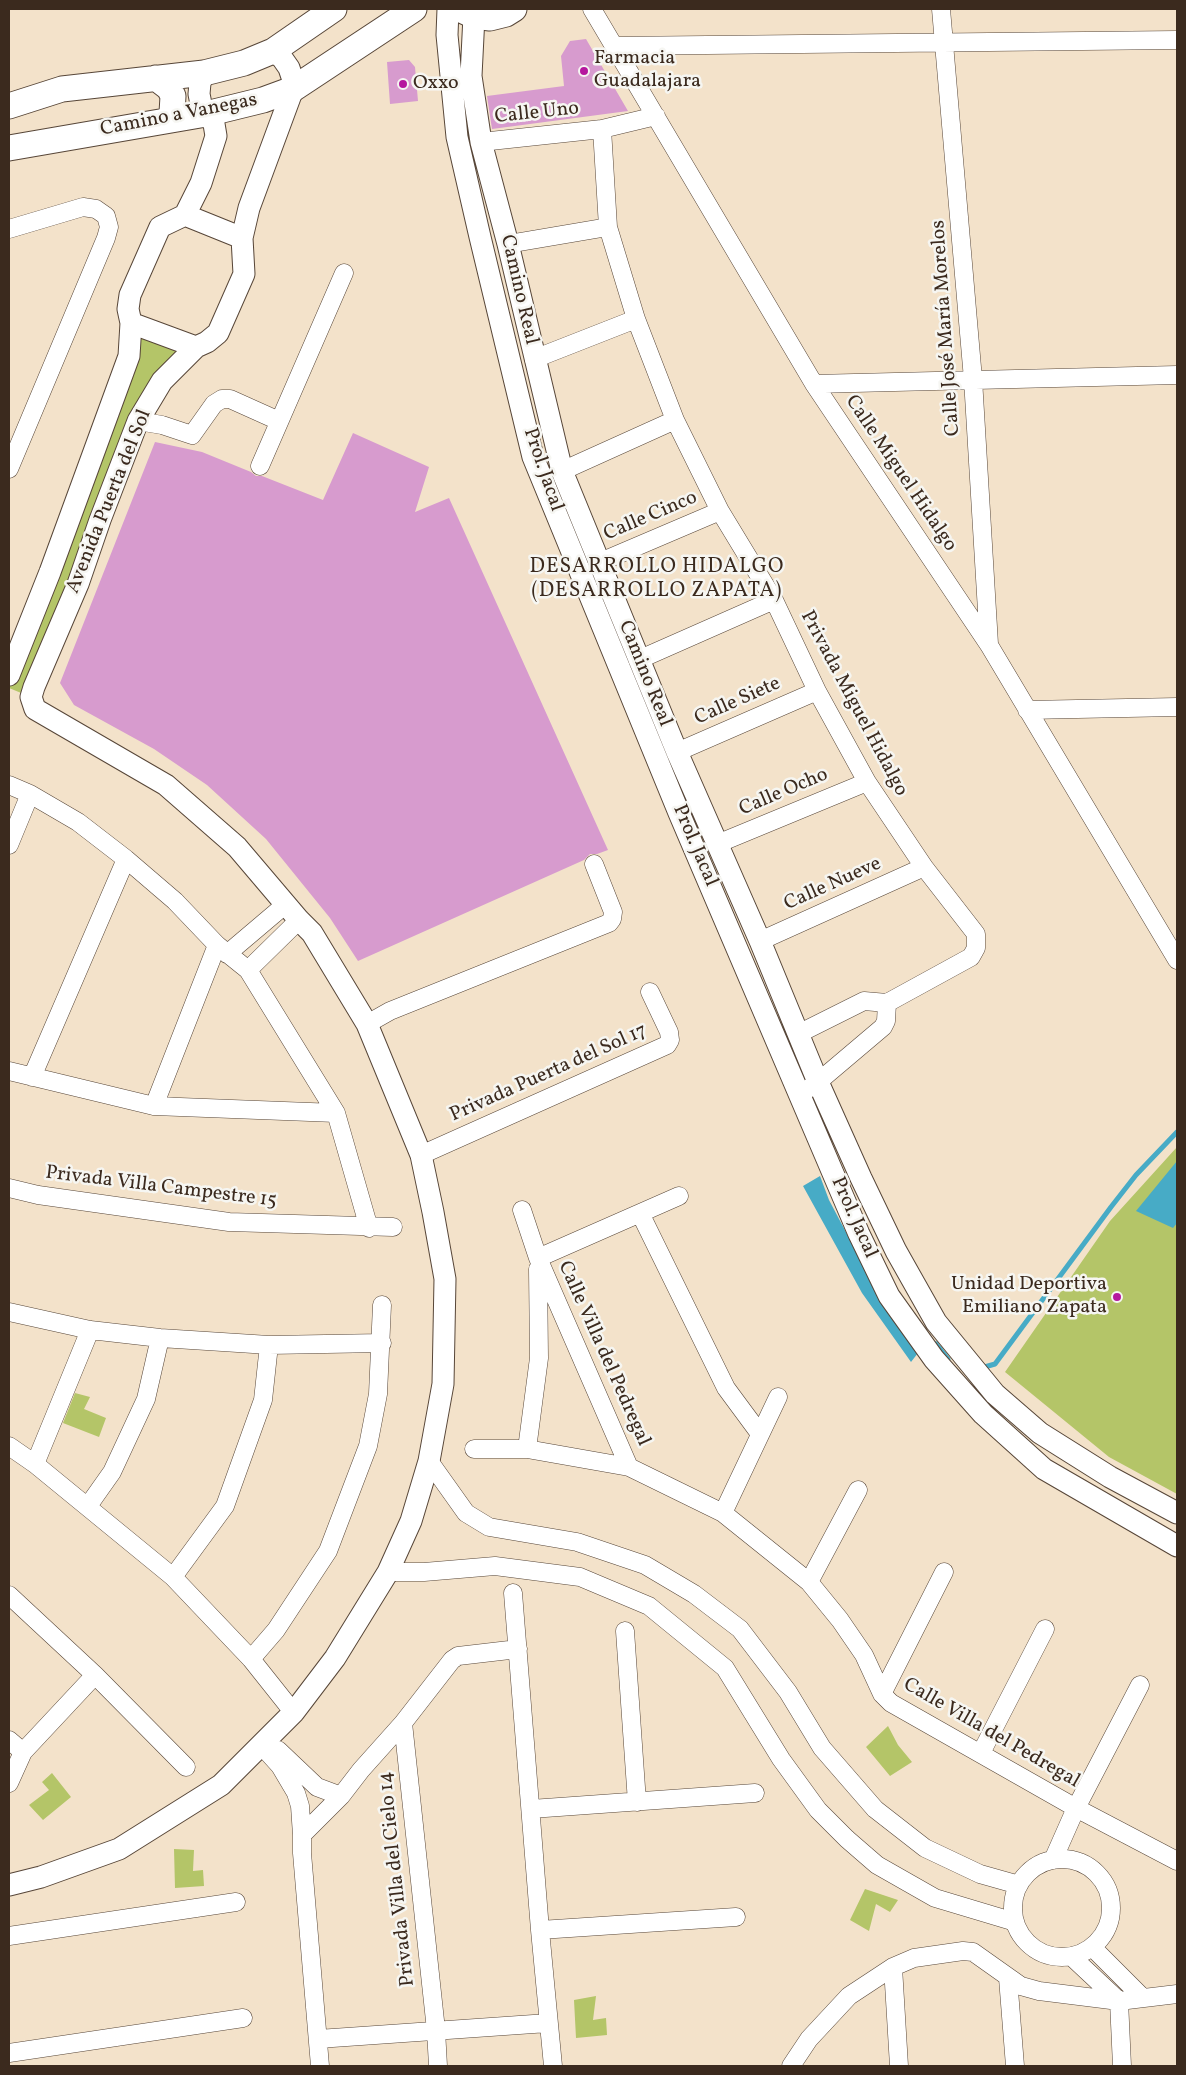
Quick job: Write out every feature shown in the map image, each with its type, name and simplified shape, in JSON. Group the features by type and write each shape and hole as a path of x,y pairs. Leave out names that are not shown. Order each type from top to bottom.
{"main road":[{"name":"Camino a Vanegas","path":"9,106 62,89 204,73 244,63 272,51 334,9"},
{"name":"Camino a Vanegas","path":"20,146 206,114 263,100 293,89 414,9"},
{"path":"466,12 490,18 506,14 514,9"},
{"path":"156,78 170,88 173,96 172,113 167,120"},
{"path":"9,132 20,146"}],"street":[{"name":"Prol. Jacal","path":"448,9 447,35 457,137 533,457 679,813 859,1234 889,1296 934,1360 983,1414 1044,1469 1177,1546"},
{"name":"Calle Miguel Hidalgo","path":"592,9 814,384 990,645 1177,960"},
{"name":"Calle José María Morelos","path":"941,9 973,379 990,645"},
{"name":"Camino Real","path":"466,12 472,76 482,142 562,471 638,660 760,941 818,1082"},
{"path":"614,46 1177,40"},
{"path":"272,51 282,58 289,68 293,89"},
{"path":"204,73 200,83 199,94 201,104 214,124 216,136 201,183 185,214 242,238"},
{"name":"Avenida Puerta del Sol","path":"286,918 237,847 166,785 36,709 31,697 78,584 138,421 162,381 196,347 218,334 244,274 242,238 249,208 293,89"},
{"name":"Calle Uno","path":"482,142 602,129 656,116"},
{"name":"Privada Miguel Hidalgo","path":"602,129 608,227 636,319 675,420 720,511 774,600 817,691 867,782 924,867 976,934 976,948 970,957 887,1003"},
{"path":"9,229 83,207 96,209 106,216 109,227 9,470"},
{"name":"Avenida Puerta del Sol","path":"9,675 50,572 129,356 131,323 128,309 130,295 160,227 185,214"},
{"path":"508,244 608,227"},
{"path":"260,466 344,273"},
{"path":"534,358 636,319"},
{"path":"131,323 196,347"},
{"path":"814,384 1177,375"},
{"path":"138,421 162,425 192,434 214,404 222,399 230,399 279,421"},
{"path":"562,471 675,420"},
{"name":"Calle Cinco","path":"598,563 720,511"},
{"path":"50,572 78,584"},
{"path":"638,660 774,600"},
{"name":"Calle Siete","path":"677,752 817,691"},
{"path":"1027,710 1177,707"},
{"name":"Calle Ocho","path":"717,844 867,782"},
{"path":"9,785 30,794 78,822 126,859 175,901 222,949 248,970 336,1113 369,1228"},
{"path":"9,844 30,794"},
{"path":"32,1077 126,859"},
{"path":"367,1024 390,1011 609,923 612,920 613,912 594,864"},
{"name":"Calle Nueve","path":"760,941 924,867"},
{"path":"154,1106 222,949 286,918"},
{"path":"248,970 286,918"},
{"path":"9,1886 41,1877 119,1849 221,1786 265,1742 290,1708 335,1658 388,1572 411,1520 429,1461 443,1384 445,1279 421,1155 367,1024 312,933 286,918"},
{"name":"Privada Puerta del Sol 17","path":"421,1155 667,1045 670,1040 669,1032 650,992"},
{"path":"798,1034 864,1000 887,1003 886,1021 883,1027 818,1082 799,1094"},
{"path":"9,1071 154,1106 336,1113"},
{"name":"Prol. Jacal","path":"818,1082 896,1251 936,1322 995,1394 1040,1433 1110,1477 1177,1513"},
{"name":"Privada Villa Campestre 15","path":"9,1188 38,1196 228,1222 369,1228 393,1227"},
{"path":"538,1258 679,1196"},
{"name":"Calle Villa del Pedregal","path":"522,1210 538,1258 628,1467"},
{"path":"640,1213 726,1388 760,1434"},
{"name":"Calle Villa del Pedregal","path":"527,1449 539,1358 538,1258"},
{"path":"251,1659 276,1630 328,1551 368,1446 378,1394 382,1343 382,1305"},
{"path":"9,1312 90,1330 160,1338 269,1345 382,1343"},
{"path":"35,1464 90,1330"},
{"path":"88,1506 112,1472 146,1399 160,1338"},
{"path":"172,1578 225,1506 263,1400 269,1345"},
{"path":"723,1513 778,1397"},
{"path":"9,1446 88,1506 172,1578 251,1659 290,1708"},
{"name":"Calle Villa del Pedregal","path":"474,1449 527,1449 628,1467 723,1513 809,1582 840,1620 864,1655 882,1694 902,1711 981,1753 1076,1808 1177,1861"},
{"path":"429,1461 466,1513 489,1527 577,1542 645,1565 694,1594 740,1629 788,1692 822,1748 876,1809 925,1848 980,1874 1019,1885"},
{"path":"809,1582 858,1490"},
{"path":"388,1572 424,1572 495,1566 580,1577 649,1606 725,1668 781,1759 818,1810 846,1839 877,1865 935,1898 1015,1922"},
{"path":"882,1694 944,1572"},
{"path":"513,1593 553,2066"},
{"path":"9,1595 95,1675 186,1767"},
{"path":"981,1753 1045,1629"},
{"path":"625,1631 637,1802"},
{"name":"Privada Villa del Cielo 14","path":"302,1834 341,1796 361,1770 403,1723 452,1660 458,1656 518,1649"},
{"path":"9,1784 24,1752 95,1675"},
{"path":"1053,1860 1076,1808 1140,1685"},
{"name":"Privada Villa del Cielo 14","path":"403,1723 436,2030 438,2066"},
{"path":"9,1740 24,1752"},
{"path":"265,1742 284,1763 317,1787 341,1796"},
{"path":"284,1763 300,1806 302,1853 320,2066"},
{"path":"531,1809 755,1794"},
{"path":"1068,1858 1087,1864 1102,1878 1111,1897 1111,1917 1103,1936 1092,1947 1072,1957 1054,1957 1037,1950 1023,1938 1015,1922 1013,1904 1019,1885 1031,1869 1053,1860 1068,1858"},
{"path":"9,1936 236,1902"},
{"path":"540,1930 736,1917"},
{"path":"1092,1947 1142,1997"},
{"path":"792,2066 809,2039 849,1996 893,1967 914,1958 963,1951 973,1952 1021,1986 1040,1991 1119,2001 1177,1994"},
{"path":"1072,1957 1119,2001 1122,2066"},
{"path":"893,1967 899,2066"},
{"path":"1008,1978 1015,2066"},
{"path":"9,2053 244,2018"},
{"path":"318,2039 548,2023"}],"green space":[{"path":"131,323 196,347 162,381 31,697 9,688 9,656"},
{"name":"Unidad Deportiva Emiliano Zapata","path":"1177,1147 1177,1494 1109,1457 1005,1372 1110,1221"},
{"path":"75,1393 90,1397 84,1409 106,1418 99,1437 63,1423"},
{"path":"888,1726 898,1745 912,1762 890,1776 866,1747"},
{"path":"52,1773 71,1797 43,1820 29,1805 49,1790 42,1782"},
{"path":"174,1849 194,1850 193,1871 203,1870 204,1886 175,1888"},
{"path":"865,1889 898,1900 890,1912 876,1904 869,1931 850,1920"},
{"path":"596,1996 593,2020 606,2018 607,2035 576,2038 574,2000"}],"water":[{"path":"1177,1161 1177,1223 1173,1228 1136,1211"},
{"path":"820,1176 829,1200 874,1285 918,1353 911,1362 862,1293 803,1186"}],"building":[{"path":"586,39 628,111 492,129 487,96 564,86 561,56 570,41"},
{"name":"Oxxo","path":"409,60 415,67 418,101 390,104 387,62"},
{"path":"353,433 429,467 415,512 449,498 608,850 597,854 590,854 584,860 358,961 330,918 266,839 207,785 154,749 74,705 60,683 155,442 202,452 251,472 256,476 262,476 323,500"}],"waterway":[{"path":"981,1368 995,1364 1136,1175 1177,1132"},
{"path":"936,1344 948,1359"}],"place":[{"name":"Farmacia Guadalajara","path":"584,71"},
{"name":"Oxxo","path":"403,84"},
{"name":"Unidad Deportiva Emiliano Zapata","path":"1117,1297"}],"district":[{"name":"DESARROLLO HIDALGO (DESARROLLO ZAPATA)","path":"657,580"}]}
